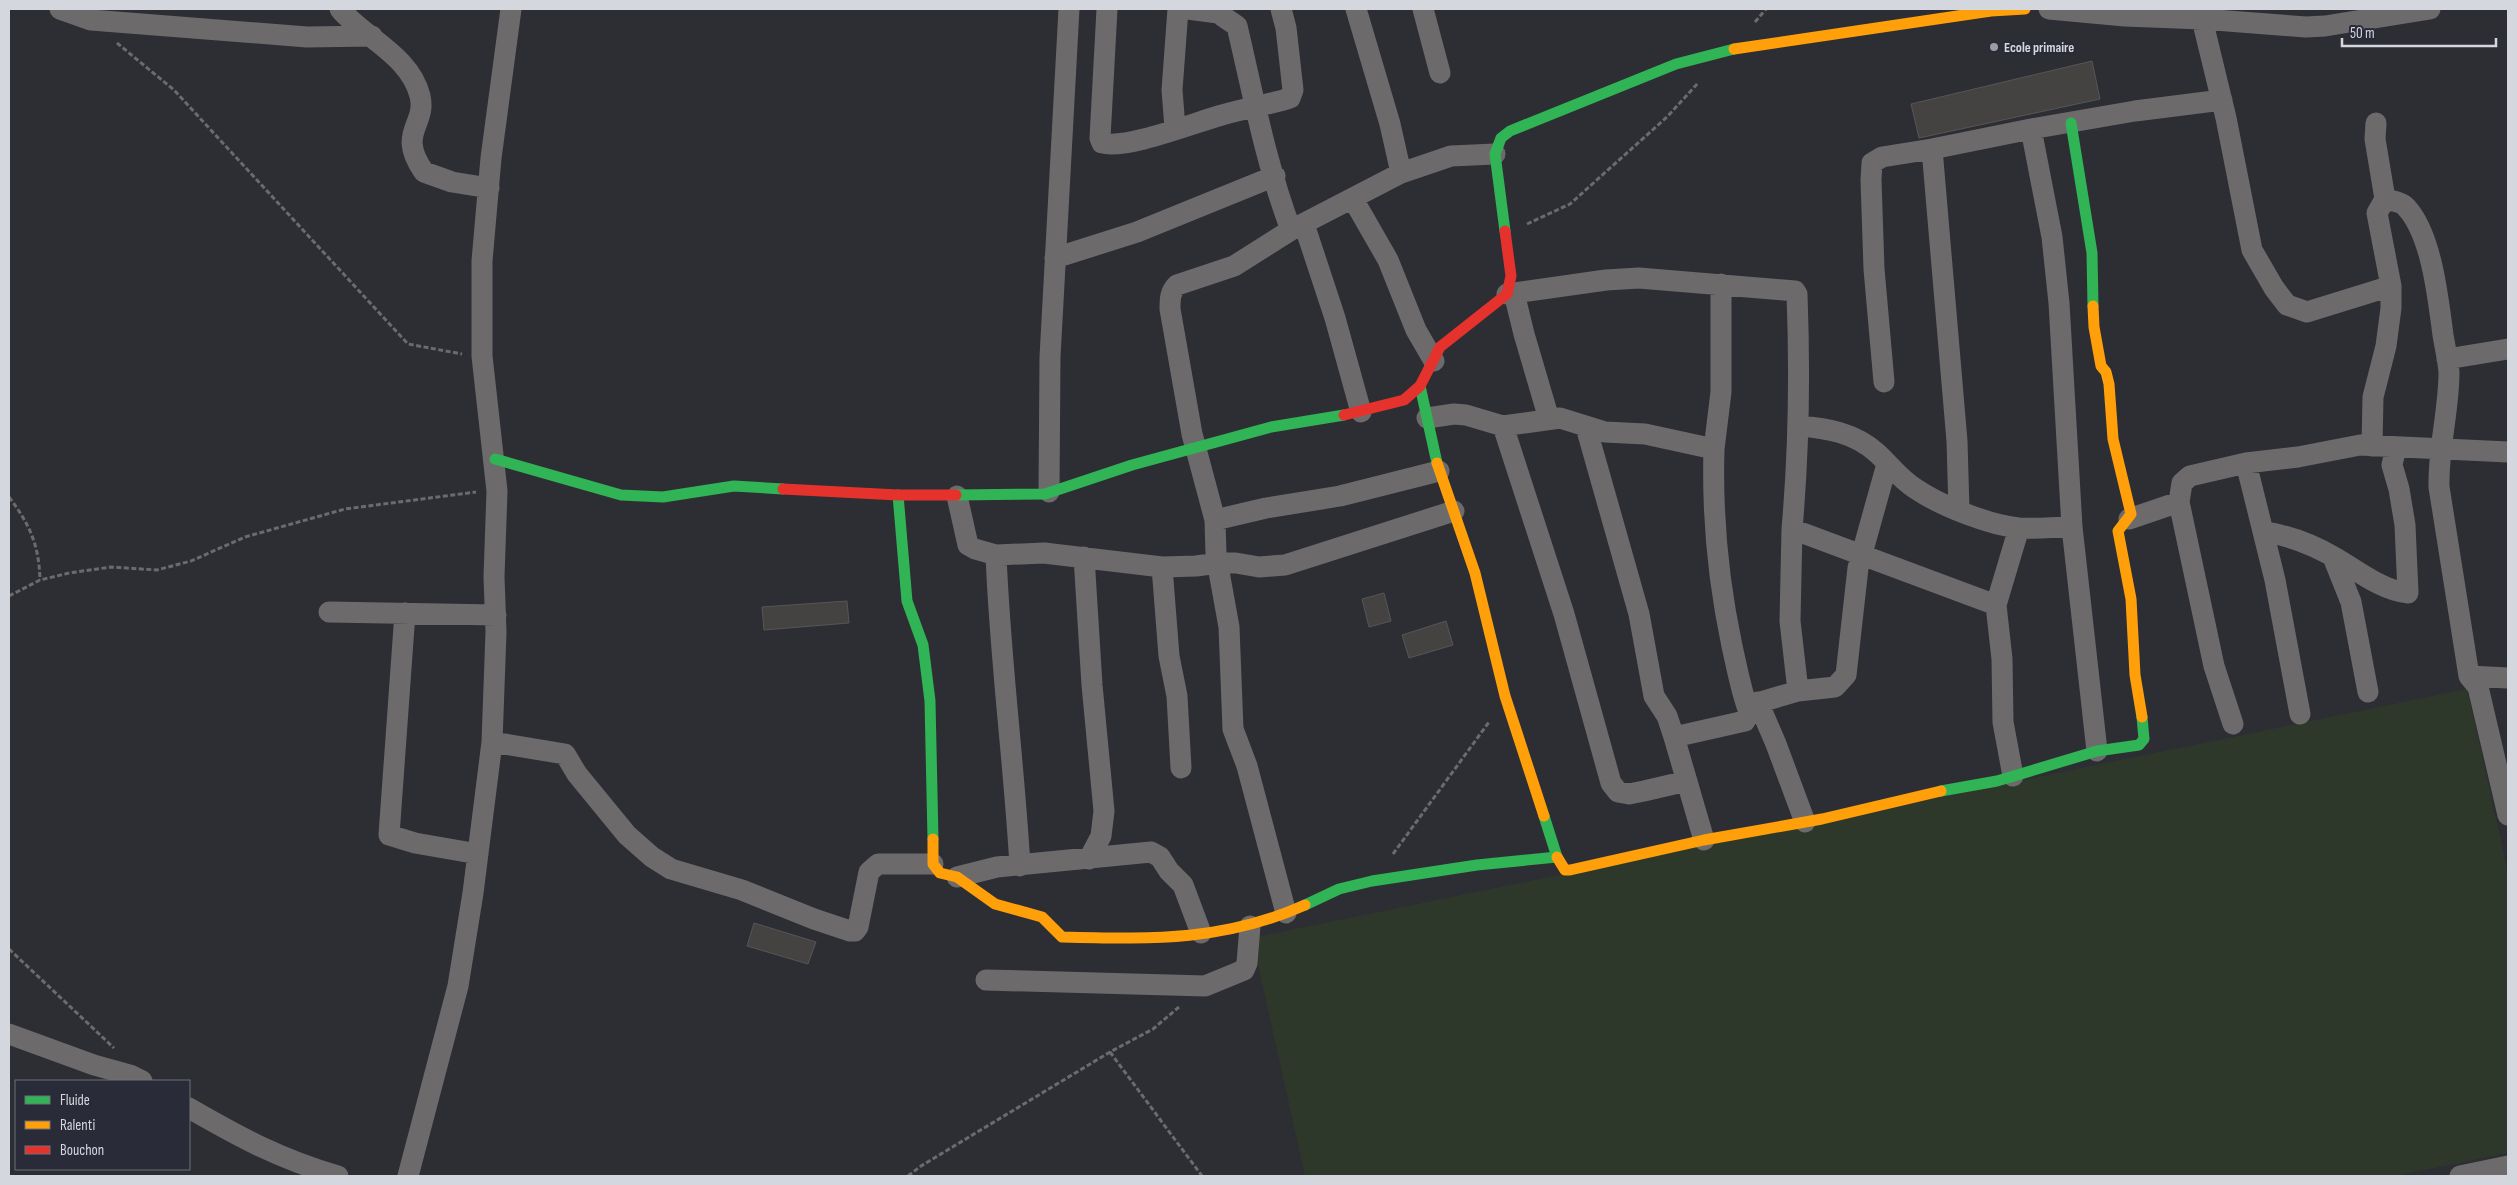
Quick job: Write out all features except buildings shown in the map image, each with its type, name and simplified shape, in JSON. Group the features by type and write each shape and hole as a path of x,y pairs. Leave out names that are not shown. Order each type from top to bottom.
{"street":[{"path":"60,9 91,20 307,36 372,36"},
{"path":"340,9 372,36 409,74 420,95 419,113 411,139 412,148 424,172 452,182 489,188"},
{"path":"408,1176 458,986 478,854 492,742 497,491 482,356 482,261 511,9"},
{"path":"1049,492 1050,357 1069,9"},
{"path":"1107,9 1101,140 1107,144 1124,143 1254,106 1287,99 1292,96 1286,28 1281,9"},
{"path":"1175,128 1172,90 1178,9"},
{"path":"1188,9 1218,13 1237,26 1254,106 1275,176 1335,318 1360,412"},
{"path":"1356,9 1390,124 1401,173"},
{"path":"1423,9 1440,73"},
{"path":"1549,419 1511,294 1512,276 1495,154 1501,138 1510,131 1676,64 1730,50 1992,11 2025,9"},
{"path":"2062,9 2125,16 2202,19 2306,27 2325,26 2430,9"},
{"path":"2202,19 2222,100 2252,250 2264,273 2287,305 2307,312 2391,286"},
{"path":"1884,382 1874,269 1872,164 1882,157 2031,129 2135,111 2222,100"},
{"path":"2071,122 2092,253 2094,326 2101,366 2106,372 2109,384 2113,439 2130,510 2129,519"},
{"path":"2372,446 2374,397 2386,346 2391,308 2391,286 2377,213 2385,199 2376,139 2376,122"},
{"path":"2031,129 2053,247 2072,526 2097,751"},
{"path":"1932,149 1956,432 1959,510"},
{"path":"1286,914 1246,766 1233,728 1229,627 1218,563 1215,520 1196,448 1170,309 1171,292 1177,285 1234,266 1298,227 1401,173 1452,156 1495,154"},
{"path":"1055,258 1136,232 1275,176"},
{"path":"1353,199 1384,252 1416,330 1434,361"},
{"path":"2385,199 2405,205 2414,217 2430,258 2449,371 2445,427 2440,447 2439,487 2469,676 2478,686 2507,804"},
{"path":"494,459 621,496 642,498 734,486 898,495 1022,497 1049,492 1116,470 1271,426 1360,412 1404,400 1420,386 1437,352 1444,343 1511,294 1624,279 1664,279 1791,289 1797,294 1799,426 1792,529 1790,621 1798,691"},
{"path":"1721,284 1721,392 1714,449 1716,558 1725,615 1752,704 1776,744 1805,822"},
{"path":"2447,359 2508,348"},
{"path":"1420,386 1439,471 1482,599 1505,696 1557,858 1567,870 1704,840 1805,822 2013,776 2097,751 2139,745 2144,739 2144,726 2135,675 2131,599 2118,531 2129,519 2179,502"},
{"path":"1427,418 1454,414 1466,415 1503,426 1549,419 1569,420 1609,432 1645,434 1714,449"},
{"path":"1503,426 1564,614 1611,784 1618,792 1628,794 1686,781"},
{"path":"1586,426 1637,605 1654,696 1667,716 1704,840"},
{"path":"1799,426 1818,428 1850,436 1866,444 1917,490 1985,521 2019,528 2072,526"},
{"path":"2233,724 2214,666 2179,502 2182,483 2190,476 2246,463 2298,457 2360,445 2440,447 2508,452"},
{"path":"2264,532 2280,534 2333,556 2396,592 2408,593 2405,525 2392,465 2396,447"},
{"path":"2246,463 2275,580 2300,714"},
{"path":"1752,704 1798,691 1836,686 1846,675 1856,584 1887,464"},
{"path":"1215,520 1266,508 1340,496 1439,471"},
{"path":"898,495 907,601 922,645 930,700 933,762 933,864 940,872 957,877 995,904 1042,917 1062,937 1130,940 1250,926 1286,914 1339,889 1372,881 1477,865 1557,858"},
{"path":"957,496 968,545 996,555 1044,553 1162,567 1218,563 1267,567 1295,563 1454,511"},
{"path":"2013,776 2002,722 2002,659 1996,605 2019,528"},
{"path":"1792,529 1996,605"},
{"path":"996,555 1001,653 1015,784 1020,866"},
{"path":"2333,556 2351,602 2368,692"},
{"path":"1084,557 1092,685 1104,811 1101,836 1088,859"},
{"path":"1162,567 1169,656 1177,696 1181,768"},
{"path":"329,612 496,615"},
{"path":"405,613 389,835 415,843 478,854"},
{"path":"2469,676 2508,678"},
{"path":"1674,737 1745,721 1749,716 1752,704"},
{"path":"492,742 565,754 577,774 627,835 652,857 671,870 742,890 814,919 850,930 855,930 858,927 869,872 878,864 933,864"},
{"path":"957,877 974,871 1155,853 1183,885 1201,933"},
{"path":"986,980 1205,986 1244,970 1247,963 1250,926"},
{"path":"9,1034 136,1078"},
{"path":"190,1109 253,1144 295,1163 338,1176"},
{"path":"2460,1176 2508,1166"}],"path":[{"path":"1753,24 1766,9"},
{"path":"91,20 174,90 408,344 482,356"},
{"path":"1505,233 1570,204 1667,117 1704,77"},
{"path":"9,596 40,580 111,567 157,570 191,561 245,537 311,517 453,493 497,491"},
{"path":"9,497 25,518 39,554 40,580"},
{"path":"1372,881 1488,724 1505,696"},
{"path":"9,949 122,1055 136,1078"},
{"path":"908,1176 921,1166 1110,1052 1153,1029 1205,986"},
{"path":"1110,1052 1202,1176"}],"green space":[{"path":"2467,689 2508,872 2508,1153 2395,1176 1305,1176 1252,938"}],"traffic: fast":[{"path":"1505,231 1495,154 1501,138 1510,131 1676,64 1734,49"},
{"path":"2071,123 2092,253 2093,306"},
{"path":"1420,386 1437,463"},
{"path":"956,495 1045,494 1132,465 1271,427 1344,415"},
{"path":"495,459 621,495 663,497 734,486 783,489"},
{"path":"898,495 907,601 923,645 930,701 933,839"},
{"path":"1941,791 1997,781 2097,751 2139,745 2144,739 2142,717"},
{"path":"1305,905 1339,889 1372,881 1477,865 1557,857 1544,816"}],"traffic: slow":[{"path":"1734,49 1991,11 2025,9"},
{"path":"2093,306 2094,327 2101,366 2106,372 2109,384 2113,439 2131,514 2118,531 2131,599 2135,675 2142,717"},
{"path":"1437,463 1475,573 1505,696 1544,816"},
{"path":"1557,857 1565,870 1570,870 1704,840 1822,819 1941,791"},
{"path":"933,839 933,864 940,873 957,877 995,904 1042,917 1062,937 1156,938 1185,936 1244,926 1305,905"}],"traffic: jam":[{"path":"1344,415 1404,400 1420,386 1440,347 1507,294 1511,276 1505,231"},
{"path":"783,489 898,495 956,495"}],"place":[{"name":"Ecole primaire","path":"1994,47"}]}
